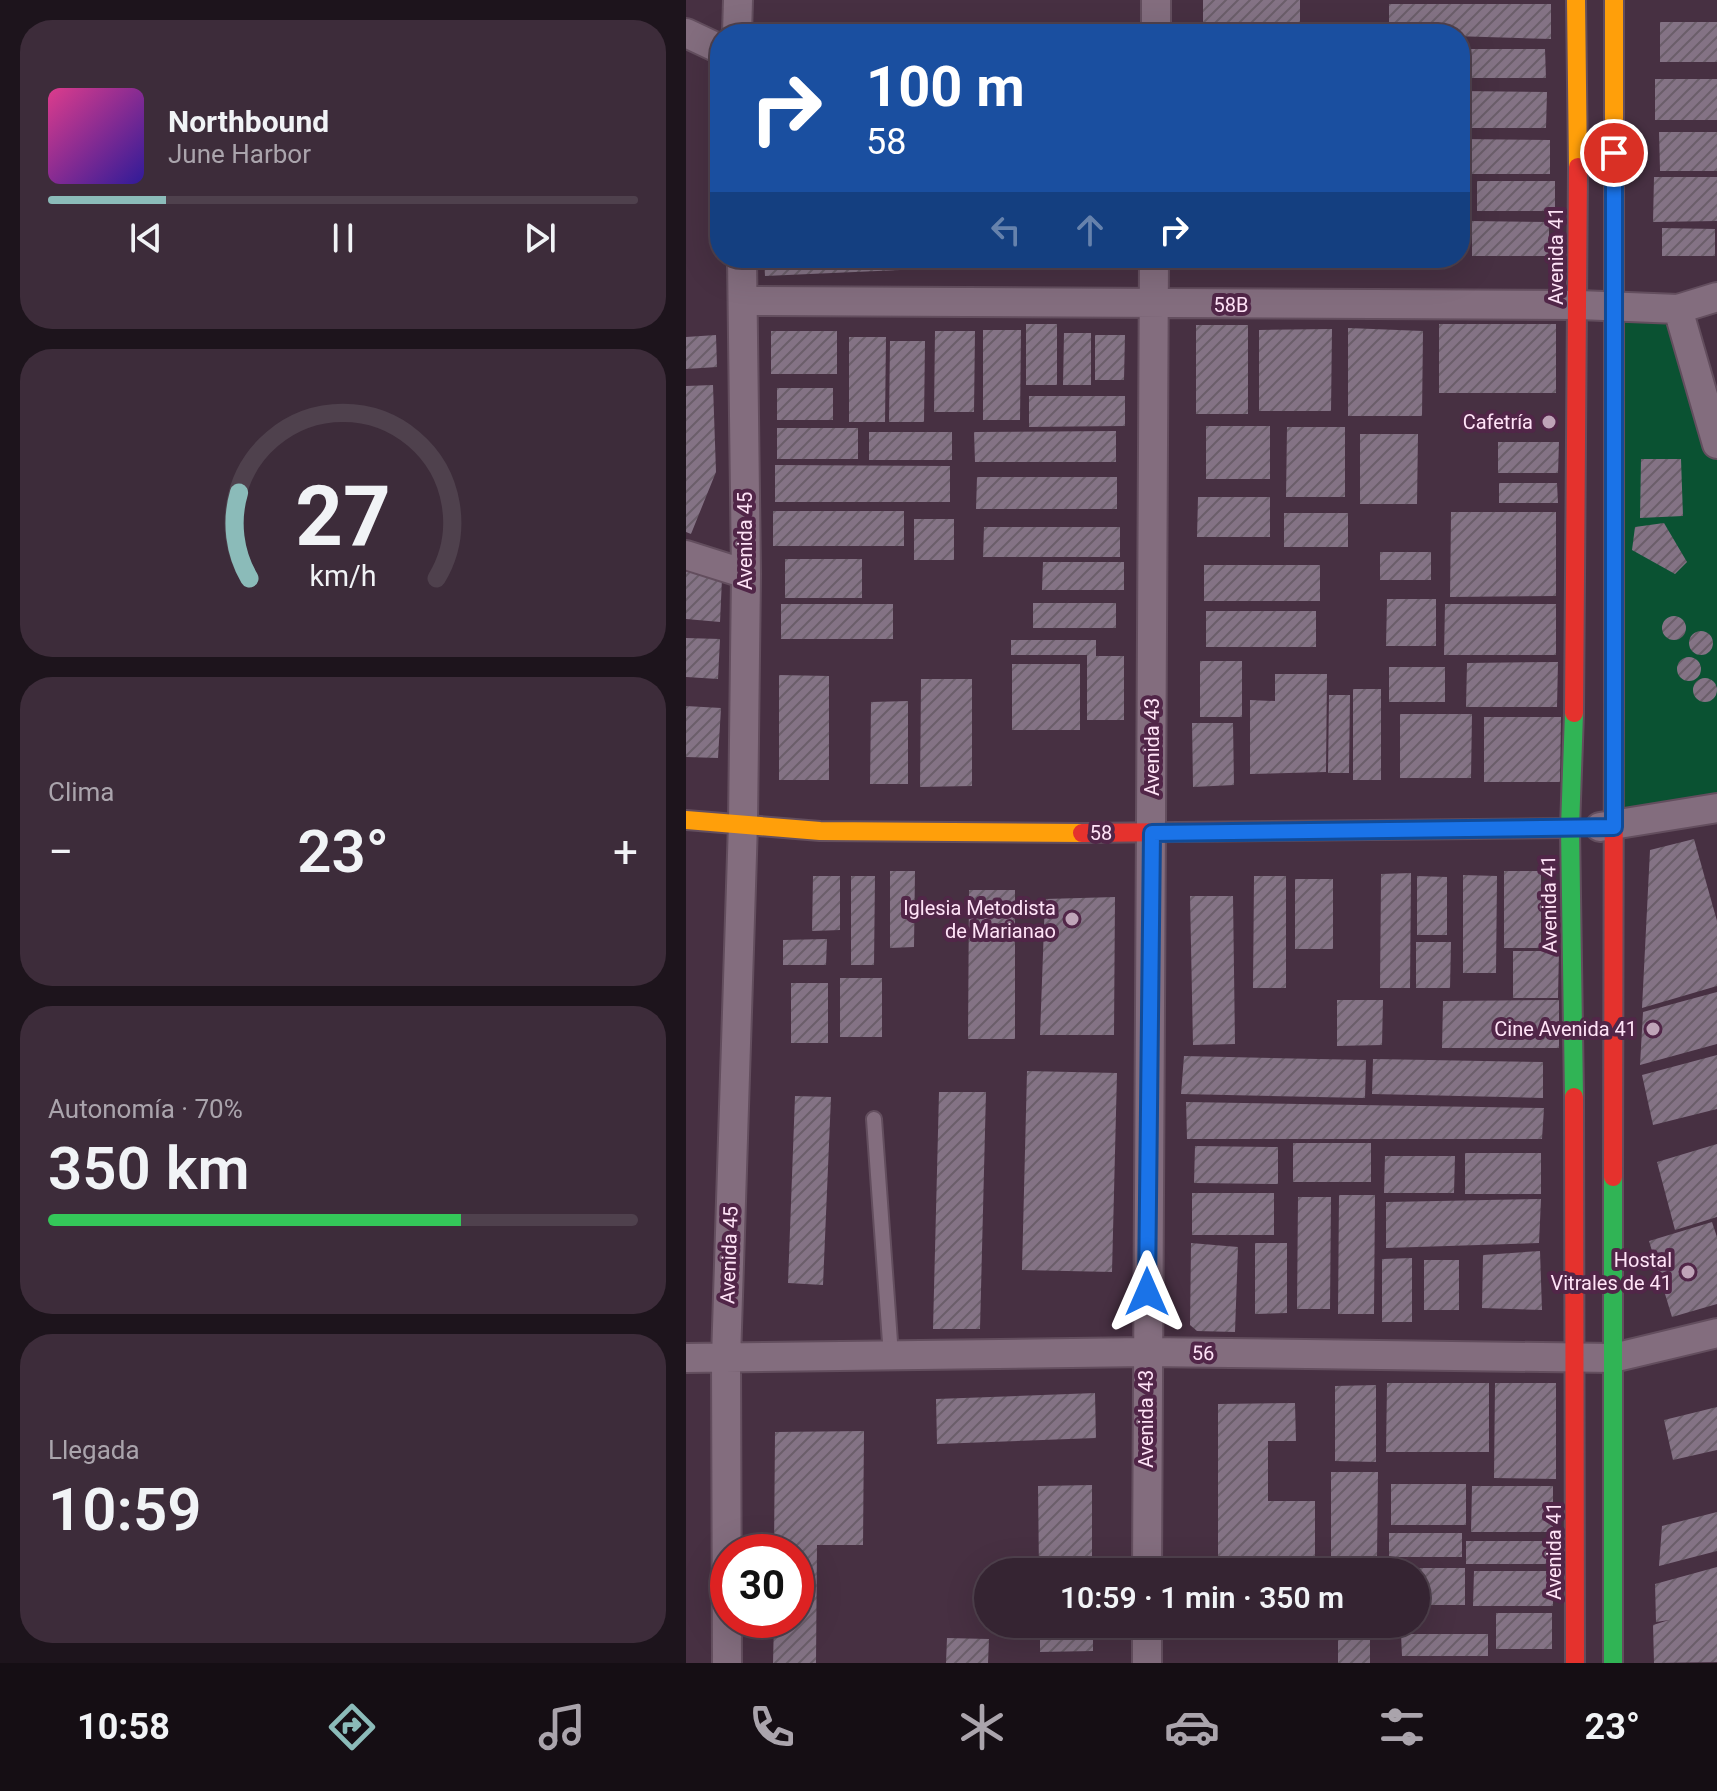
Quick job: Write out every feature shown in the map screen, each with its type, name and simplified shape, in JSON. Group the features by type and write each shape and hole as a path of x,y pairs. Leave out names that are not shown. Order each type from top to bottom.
{"main road":[{"name":"Avenida 41","path":"1575,1663 1577,1358 1570,828 1575,698 1579,305 1576,0"},
{"path":"1613,1663 1614,0"},
{"name":"58","path":"686,820 738,838 820,831 1152,833 1570,828"}],"street":[{"path":"737,24 738,0"},
{"path":"1156,0 1156,24"},
{"path":"686,33 710,44"},
{"name":"Avenida 45","path":"727,1663 726,1359 746,574 742,268"},
{"name":"Avenida 43","path":"1147,1558 1154,268"},
{"name":"58B","path":"743,301 1579,305 1678,309 1717,297"},
{"path":"1678,309 1717,444"},
{"path":"686,555 746,574"},
{"name":"58","path":"1570,828 1614,827 1717,808"},
{"name":"56","path":"686,1358 1146,1352 1613,1358 1717,1333"},
{"path":"1147,1638 1147,1663"}],"lane":[{"path":"874,1119 891,1356"}],"green space":[{"path":"1613,307 1678,309 1717,444 1717,808 1614,827"}],"building":[{"path":"1203,0 1300,0 1300,24 1203,24"},
{"path":"1389,4 1551,4 1551,39 1470,36 1470,24 1389,24"},
{"path":"1660,22 1717,22 1717,62 1660,62"},
{"path":"1470,49 1545,49 1546,78 1470,78"},
{"path":"1655,79 1717,79 1717,120 1655,120"},
{"path":"1470,91 1547,92 1546,128 1470,128"},
{"path":"1659,132 1717,132 1717,171 1660,171"},
{"path":"1470,139 1550,140 1550,174 1470,174"},
{"path":"1654,177 1717,177 1717,221 1653,222"},
{"path":"1477,181 1555,181 1555,211 1477,211"},
{"path":"1472,221 1549,222 1549,256 1472,256"},
{"path":"1662,228 1715,229 1715,256 1662,256"},
{"path":"765,268 945,268 765,276"},
{"path":"1026,324 1057,324 1057,385 1026,385"},
{"path":"1439,324 1556,324 1556,393 1439,393"},
{"path":"1196,325 1248,325 1248,414 1196,414"},
{"path":"1348,328 1423,331 1422,416 1348,416"},
{"path":"1332,329 1331,411 1259,411 1259,330"},
{"path":"983,330 1021,330 1020,420 983,420"},
{"path":"771,331 837,331 837,374 771,374"},
{"path":"935,331 975,331 974,412 934,412"},
{"path":"1064,333 1091,333 1091,385 1063,385"},
{"path":"716,335 717,367 686,369 686,337"},
{"path":"1095,335 1125,335 1124,380 1095,380"},
{"path":"849,337 886,337 885,422 849,422"},
{"path":"890,341 925,341 924,422 889,422"},
{"path":"713,385 716,472 691,534 686,532 686,386"},
{"path":"777,388 833,388 833,420 777,420"},
{"path":"1029,396 1125,396 1125,426 1029,427"},
{"path":"1206,426 1270,426 1270,479 1206,479"},
{"path":"1287,427 1345,427 1345,497 1286,497"},
{"path":"777,428 858,428 858,459 777,459"},
{"path":"1116,431 1116,462 975,462 974,432"},
{"path":"869,432 952,432 952,460 869,460"},
{"path":"1360,434 1418,434 1417,504 1360,504"},
{"path":"1498,442 1559,442 1558,473 1498,473"},
{"path":"1641,459 1681,459 1683,516 1640,518"},
{"path":"775,465 950,466 950,502 775,502"},
{"path":"977,477 1117,477 1117,509 976,509"},
{"path":"1499,483 1557,483 1558,503 1499,503"},
{"path":"1198,497 1270,497 1270,537 1197,537"},
{"path":"773,511 904,511 904,546 773,546"},
{"path":"1451,512 1556,512 1556,596 1450,597"},
{"path":"1284,513 1348,513 1348,547 1284,547"},
{"path":"914,519 954,519 954,560 914,560"},
{"path":"1664,523 1687,562 1675,574 1632,550 1635,527"},
{"path":"984,527 1120,527 1120,557 983,557"},
{"path":"1380,552 1431,552 1431,580 1380,580"},
{"path":"785,559 862,559 862,598 785,598"},
{"path":"1043,562 1124,562 1124,590 1042,590"},
{"path":"1204,565 1320,565 1320,601 1204,601"},
{"path":"686,571 722,579 720,622 686,619"},
{"path":"1387,599 1436,599 1436,646 1386,646"},
{"path":"1033,603 1116,603 1116,628 1033,628"},
{"path":"781,604 893,604 893,639 781,639"},
{"path":"1445,604 1556,604 1556,655 1444,655"},
{"path":"1206,611 1316,611 1316,647 1206,647"},
{"path":"1674,616 1683,619 1686,628 1683,637 1674,640 1665,637 1662,628 1665,619"},
{"path":"1701,631 1710,634 1713,643 1710,652 1701,655 1692,652 1689,643 1692,634"},
{"path":"686,638 720,639 718,679 686,677"},
{"path":"1011,640 1096,640 1096,656 1124,656 1124,720 1087,720 1087,655 1011,655"},
{"path":"1689,657 1698,660 1701,669 1698,678 1689,681 1680,678 1677,669 1680,660"},
{"path":"1200,661 1242,661 1242,717 1200,717"},
{"path":"1558,662 1557,707 1466,707 1467,663"},
{"path":"1012,664 1080,664 1080,730 1012,730"},
{"path":"1389,667 1445,667 1445,702 1389,702"},
{"path":"1275,674 1327,674 1326,772 1250,774 1250,700 1275,701"},
{"path":"779,675 829,676 829,780 779,780"},
{"path":"1705,678 1714,681 1717,690 1714,699 1705,702 1696,699 1693,690 1696,681"},
{"path":"921,679 972,679 972,786 920,787"},
{"path":"1353,689 1381,689 1381,780 1353,780"},
{"path":"1329,695 1350,695 1349,773 1328,773"},
{"path":"908,701 908,784 870,784 871,702"},
{"path":"686,706 721,708 718,758 686,757"},
{"path":"1400,714 1472,714 1471,778 1400,778"},
{"path":"1484,717 1561,717 1560,782 1484,782"},
{"path":"1192,723 1233,723 1234,785 1193,787"},
{"path":"1694,839 1717,921 1717,986 1642,1008 1650,850"},
{"path":"890,871 915,871 914,947 890,948"},
{"path":"1504,871 1541,871 1541,948 1504,948"},
{"path":"1411,873 1410,988 1380,988 1381,874"},
{"path":"1463,875 1497,876 1496,973 1463,973"},
{"path":"813,876 840,876 840,930 812,931"},
{"path":"851,876 875,876 874,965 851,965"},
{"path":"1254,876 1286,876 1286,988 1253,988"},
{"path":"1417,876 1447,877 1447,935 1417,935"},
{"path":"1295,879 1333,879 1333,949 1295,949"},
{"path":"969,890 1015,890 1015,1039 968,1039"},
{"path":"1190,896 1233,896 1235,1044 1193,1045"},
{"path":"1115,897 1114,1035 1040,1035 1045,899"},
{"path":"827,939 826,965 783,965 783,940"},
{"path":"1416,942 1451,942 1450,988 1416,988"},
{"path":"1513,951 1559,951 1558,998 1513,998"},
{"path":"840,978 882,978 882,1037 840,1037"},
{"path":"791,983 828,983 828,1043 791,1043"},
{"path":"1717,992 1717,1044 1640,1065 1643,1012"},
{"path":"1337,1000 1383,1000 1382,1045 1337,1046"},
{"path":"1559,1000 1559,1048 1442,1048 1443,1001"},
{"path":"1717,1055 1717,1109 1653,1125 1642,1075"},
{"path":"1184,1056 1366,1060 1365,1098 1181,1094"},
{"path":"1373,1059 1543,1062 1543,1098 1372,1094"},
{"path":"1027,1071 1117,1073 1112,1272 1022,1270"},
{"path":"939,1092 986,1092 980,1329 933,1329"},
{"path":"795,1096 831,1097 823,1285 788,1283"},
{"path":"1186,1102 1544,1108 1542,1139 1187,1139"},
{"path":"1293,1143 1371,1143 1371,1182 1293,1182"},
{"path":"1717,1144 1717,1217 1675,1230 1657,1162"},
{"path":"1195,1146 1278,1147 1278,1184 1194,1183"},
{"path":"1465,1153 1541,1153 1541,1194 1465,1194"},
{"path":"1385,1156 1455,1156 1454,1193 1384,1193"},
{"path":"1192,1193 1274,1193 1274,1235 1192,1235"},
{"path":"1339,1195 1375,1195 1374,1314 1338,1314"},
{"path":"1298,1197 1331,1197 1330,1309 1297,1309"},
{"path":"1541,1199 1539,1243 1386,1248 1386,1202"},
{"name":"Hostal Vitrales de 41","path":"1712,1222 1717,1237 1717,1304 1672,1317 1649,1241"},
{"path":"1191,1243 1238,1247 1235,1332 1197,1331 1190,1325"},
{"path":"1255,1243 1287,1243 1287,1313 1255,1314"},
{"path":"1540,1251 1542,1310 1482,1308 1483,1255"},
{"path":"1412,1258 1412,1322 1382,1322 1382,1259"},
{"path":"1424,1260 1459,1260 1459,1310 1424,1310"},
{"path":"1387,1383 1489,1383 1489,1452 1386,1452"},
{"path":"1495,1383 1556,1383 1556,1479 1494,1478"},
{"path":"1376,1385 1376,1462 1335,1461 1335,1386"},
{"path":"1095,1393 1096,1438 937,1444 936,1399"},
{"path":"1295,1403 1296,1441 1268,1441 1268,1501 1315,1501 1315,1558 1218,1558 1218,1404"},
{"path":"1717,1407 1717,1450 1673,1460 1664,1420"},
{"path":"864,1431 863,1545 817,1545 816,1663 773,1663 774,1638 814,1638 814,1534 774,1534 775,1432"},
{"path":"1331,1472 1378,1472 1377,1558 1331,1558"},
{"path":"1391,1484 1466,1484 1466,1525 1391,1525"},
{"path":"1092,1485 1092,1558 1039,1558 1038,1486"},
{"path":"1472,1486 1553,1486 1553,1532 1471,1532"},
{"path":"1717,1512 1717,1551 1659,1566 1662,1526"},
{"path":"1389,1533 1462,1533 1462,1557 1389,1557"},
{"path":"1466,1541 1552,1541 1552,1564 1466,1564"},
{"path":"1717,1567 1717,1662 1654,1663 1653,1625 1669,1620 1656,1622 1655,1584"},
{"path":"1430,1568 1465,1568 1465,1605 1430,1605"},
{"path":"1474,1571 1553,1571 1553,1606 1473,1606"},
{"path":"1496,1613 1552,1613 1552,1649 1496,1649"},
{"path":"1430,1634 1488,1634 1488,1656 1402,1656 1401,1638 1430,1638"},
{"path":"947,1638 989,1639 988,1663 946,1663"},
{"path":"1040,1638 1093,1638 1093,1651 1040,1652"},
{"path":"1338,1638 1370,1638 1370,1663 1338,1663"}],"traffic: fast":[{"path":"1614,396 1614,708"},
{"path":"1574,713 1570,828 1574,1097"},
{"path":"1613,1177 1613,1663"}],"traffic: slow":[{"path":"1576,0 1578,167"},
{"path":"1614,0 1614,396"},
{"path":"686,820 820,831 1082,833"}],"traffic: jam":[{"path":"1574,713 1578,167"},
{"path":"1613,1177 1614,708"},
{"path":"1082,833 1570,828"},
{"path":"1574,1097 1575,1663"}],"place":[{"name":"Cafetría","path":"1549,422"},
{"name":"Iglesia Metodista de Marianao","path":"1072,919"},
{"name":"Cine Avenida 41","path":"1653,1029"},
{"name":"Hostal Vitrales de 41","path":"1688,1272"}],"route":[{"path":"1147,1292 1152,833 1614,827 1614,153"}]}
